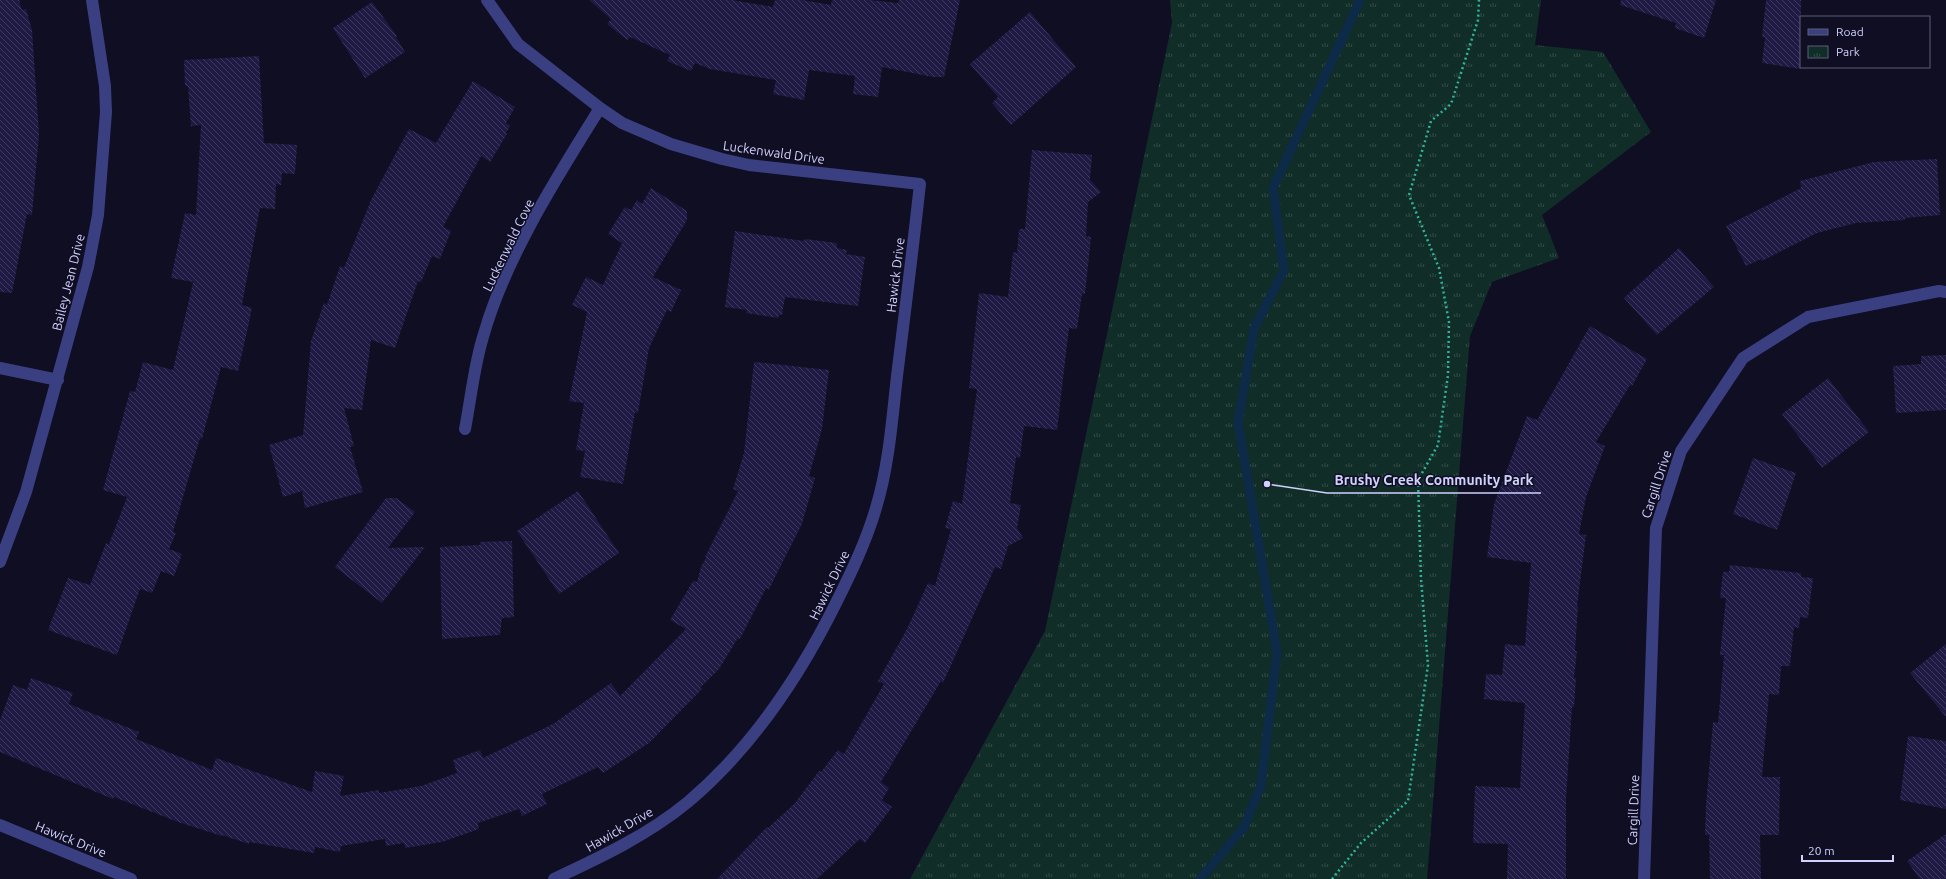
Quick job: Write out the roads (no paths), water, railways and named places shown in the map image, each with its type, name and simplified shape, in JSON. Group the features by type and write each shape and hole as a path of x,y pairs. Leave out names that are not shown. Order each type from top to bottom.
{"street":[{"name":"Bailey Jean Drive","path":"0,562 26,492 58,380 88,267 98,216 106,112 105,86 92,0"},
{"name":"Luckenwald Drive","path":"487,0 518,44 600,108 622,123 671,144 722,159 749,165 920,184"},
{"name":"Luckenwald Cove","path":"465,428 483,337 504,278 564,164 600,108"},
{"name":"Hawick Drive","path":"554,879 594,860 642,834 687,802 728,766 761,726 790,685 815,643 858,560 876,508 888,454 920,184"},
{"name":"Cargill Drive","path":"1644,879 1656,528 1681,450 1743,358 1808,317 1939,291 1946,292"},
{"path":"0,368 58,380"},
{"name":"Hawick Drive","path":"0,825 131,879"}],"waterway":[{"path":"1200,879 1244,827 1261,785 1277,652 1238,422 1254,329 1284,270 1273,188 1360,0"}],"place":[{"name":"Brushy Creek Community Park","path":"1267,484"}]}
